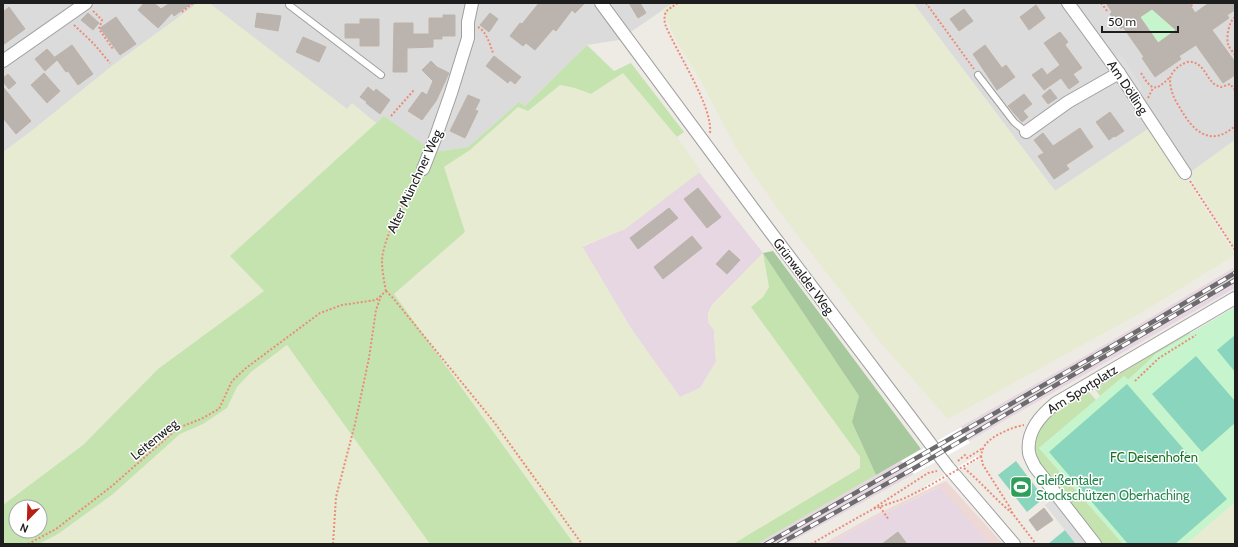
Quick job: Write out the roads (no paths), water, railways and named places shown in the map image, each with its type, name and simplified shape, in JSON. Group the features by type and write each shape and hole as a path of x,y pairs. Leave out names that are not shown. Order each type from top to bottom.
{"street":[{"path":"3,61 85,3"},
{"name":"Alter Münchner Weg","path":"422,169 436,136 468,38 468,22 472,3"},
{"name":"Grünwalder Weg","path":"601,3 948,467 1014,544"},
{"name":"Am Dölling","path":"1068,3 1119,73 1184,173"},
{"path":"1026,132 1068,102 1119,73"},
{"name":"Am Sportplatz","path":"1095,544 1035,467 1029,453 1029,440 1036,424 1044,413 1056,403 1235,298"}],"lane":[{"path":"289,3 289,5 380,75"},
{"path":"978,75 1014,122 1026,132"}],"railway":[{"path":"766,544 1112,346 1235,273"},
{"path":"779,544 911,470 1235,280"}],"place":[{"name":"Gleißentaler Stockschützen Oberhaching","path":"1021,487"}],"park label":[{"name":"FC Deisenhofen","path":"1154,457"}]}
